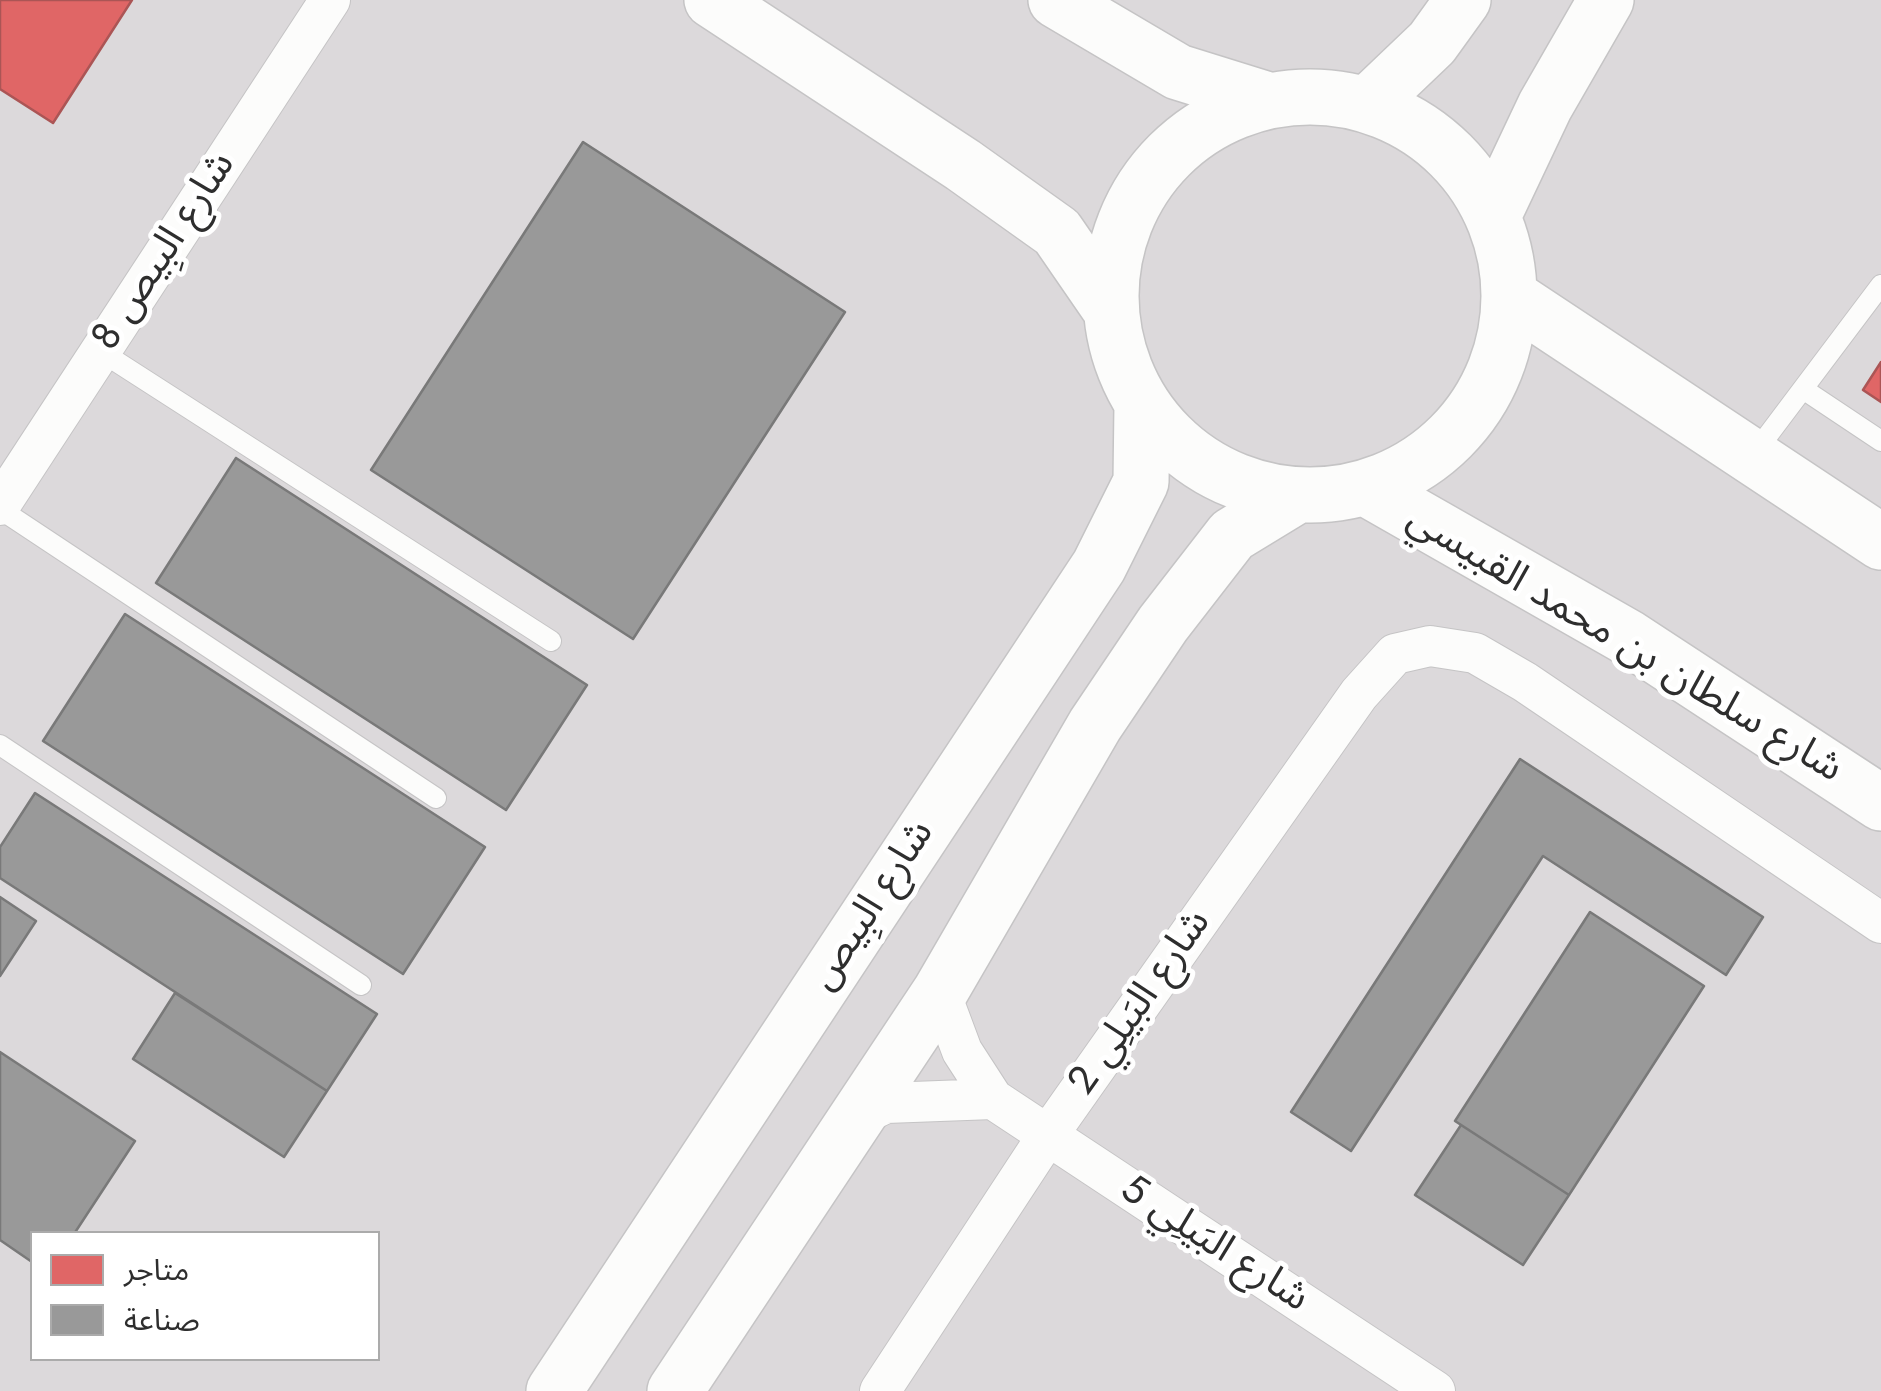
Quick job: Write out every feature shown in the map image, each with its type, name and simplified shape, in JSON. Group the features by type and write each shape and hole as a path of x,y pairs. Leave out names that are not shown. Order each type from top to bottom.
{"main road":[{"path":"712,0 963,165 1057,232 1110,309"},
{"path":"1056,0 1178,72 1268,100 1368,104 1420,128 1463,167 1493,216 1506,256 1511,298 1504,348 1484,396 1454,436 1413,468 1366,488 1296,496 1260,489 1225,476 1192,457 1165,432 1142,404 1120,358 1110,309 1114,252 1134,198 1169,152 1215,119 1268,100"},
{"path":"1368,104 1432,43 1463,0"},
{"path":"1493,216 1544,106 1606,0"},
{"path":"1511,298 1881,542"},
{"name":"شارع البِيص","path":"554,1391 1098,566 1141,482 1142,404"},
{"name":"شارع سلطان بن محمد القبيسي","path":"1366,488 1629,638 1881,803"},
{"path":"676,1391 940,992 1095,725 1163,624 1232,535 1296,496"}],"street":[{"name":"شارع البِيص 8","path":"0,507 12,457 100,351 330,0"},
{"name":"شارع البَيلِي 2","path":"880,1391 1048,1135 1359,694 1395,654 1430,646 1475,653 1525,682 1881,922"},
{"name":"شارع البَيلِي 5","path":"940,992 962,1051 993,1099 1435,1391"},
{"path":"858,1116 886,1103 993,1099"}],"lane":[{"path":"1752,457 1881,285"},
{"path":"100,351 551,640"},
{"path":"1803,388 1881,441"},
{"path":"0,507 436,798"},
{"path":"0,745 362,985"}],"shaded area":[{"path":"0,0 1881,0 1881,1391 0,1391"}],"building: متاجر":[{"path":"0,0 132,0 53,123 0,89"},
{"path":"1881,362 1881,402 1863,390"}],"building: صناعة":[{"path":"583,142 845,312 633,639 371,470"},
{"path":"236,458 587,685 506,810 156,583"},
{"path":"125,614 485,847 403,974 43,741"},
{"path":"1520,759 1763,917 1726,975 1543,856 1351,1151 1291,1112"},
{"path":"35,793 377,1014 327,1091 0,878 0,847"},
{"path":"0,897 36,921 0,976"},
{"path":"1590,912 1704,986 1569,1195 1455,1121"},
{"path":"175,993 327,1091 284,1157 133,1059"},
{"path":"0,1052 135,1141 76,1231 30,1231 30,1261 0,1240"},
{"path":"1461,1125 1569,1195 1523,1265 1415,1195"}]}
